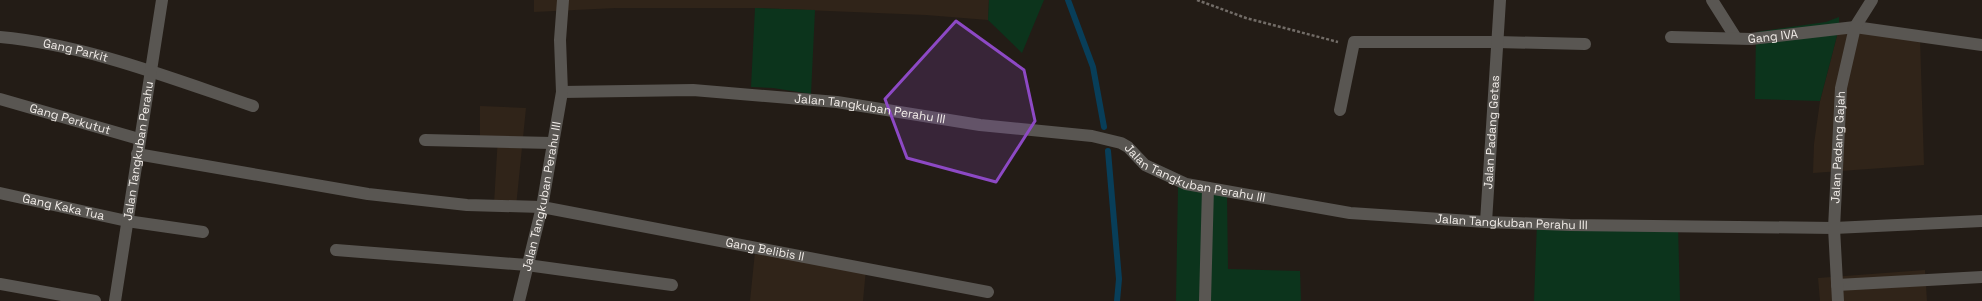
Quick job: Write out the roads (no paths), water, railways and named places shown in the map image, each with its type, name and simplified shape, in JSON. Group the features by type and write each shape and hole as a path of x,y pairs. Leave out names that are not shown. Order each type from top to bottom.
{"street":[{"name":"Jalan Tangkuban Perahu","path":"115,301 162,0"},
{"name":"Jalan Tangkuban Perahu III","path":"519,301 542,206 562,92 560,40 563,0"},
{"name":"Jalan Padang Getas","path":"1486,222 1500,0"},
{"name":"Gang IVA","path":"1712,0 1736,38 1751,39 1855,27 1982,45"},
{"name":"Jalan Padang Gajah","path":"1838,301 1834,228 1841,88 1855,27 1872,0"},
{"name":"Gang Parkit","path":"0,37 73,48 253,106"},
{"path":"1671,37 1736,38"},
{"path":"1340,110 1354,42 1497,42 1585,44"},
{"name":"Jalan Tangkuban Perahu III","path":"562,92 693,90 829,101 980,125 1092,136 1121,143 1128,147 1145,166 1186,184 1350,213 1486,222 1570,225 1834,228 1982,221"},
{"name":"Gang Perkutut","path":"0,99 140,140"},
{"path":"425,140 552,143"},
{"name":"Gang Belibis II","path":"137,154 368,194 467,205 542,206 988,292"},
{"path":"1205,301 1208,188"},
{"name":"Gang Kaka Tua","path":"0,193 127,221 204,232"},
{"path":"336,250 527,265 672,284"},
{"path":"1837,284 1982,277"},
{"path":"0,284 95,301"}],"waterway":[{"path":"1068,0 1093,67 1104,127"},
{"path":"1108,151 1119,279 1117,301"}]}
